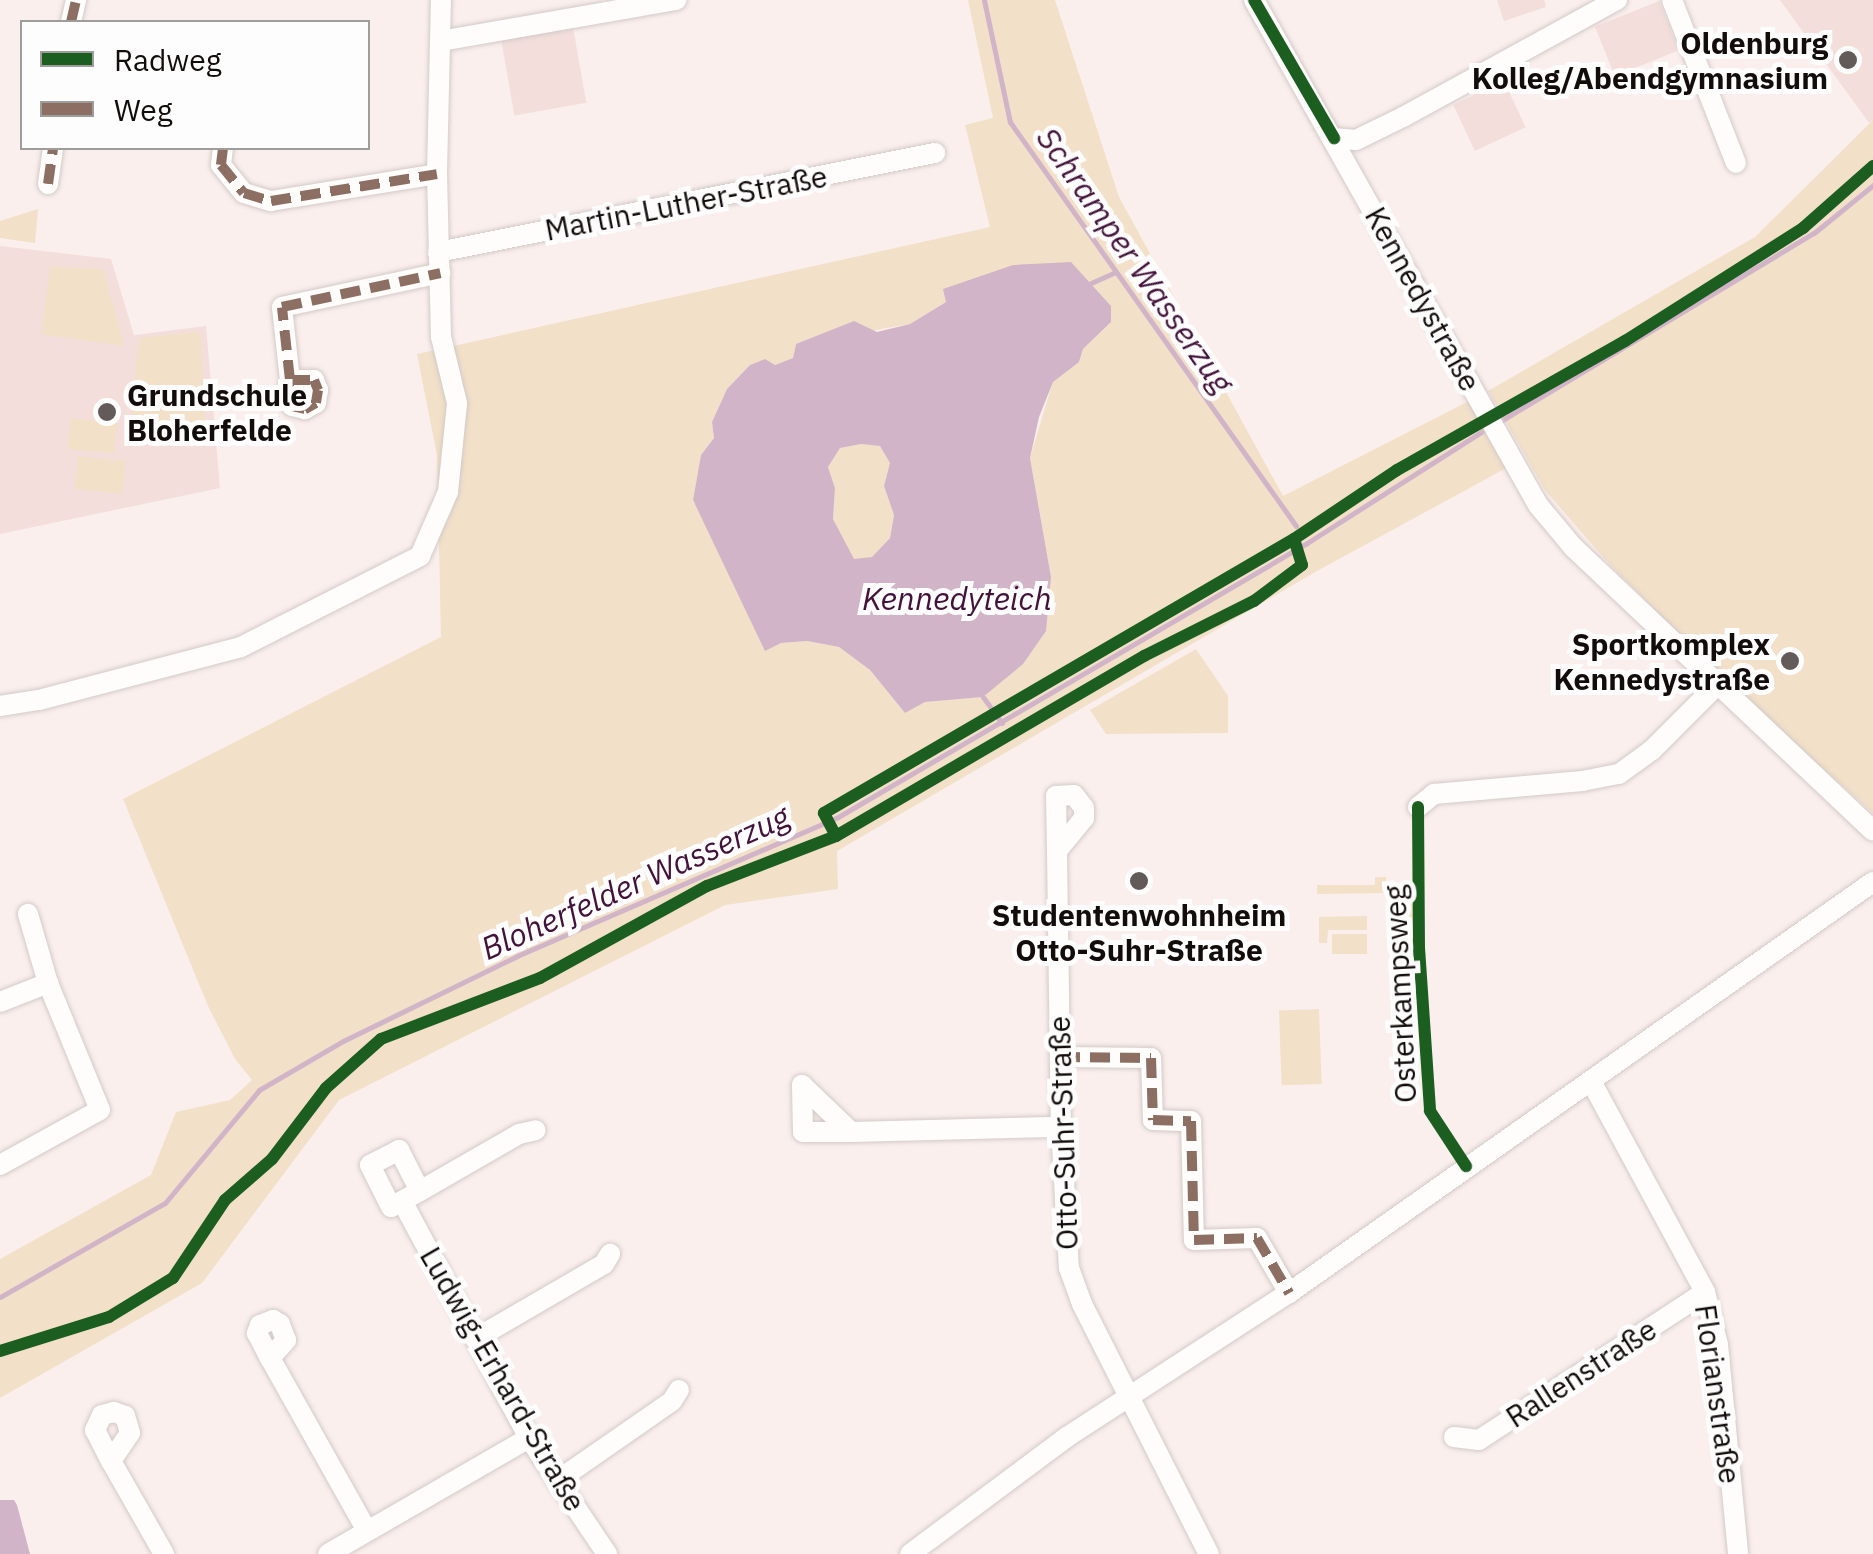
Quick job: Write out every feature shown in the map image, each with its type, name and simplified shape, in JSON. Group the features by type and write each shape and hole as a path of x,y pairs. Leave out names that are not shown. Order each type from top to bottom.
{"street":[{"path":"0,706 38,700 241,647 420,556 448,492 457,403 441,338 436,174 441,0"},
{"path":"440,41 676,0"},
{"name":"Kennedystraße","path":"1254,0 1538,505 1573,547 1873,831"},
{"path":"1334,138 1356,140 1617,0"},
{"path":"1672,0 1736,163"},
{"path":"48,184 52,150"},
{"path":"223,150 221,165 244,193 271,201 436,174"},
{"name":"Martin-Luther-Straße","path":"290,380 282,307 439,263 934,153"},
{"path":"1418,807 1434,794 1598,780 1620,774 1652,750 1718,684"},
{"name":"Otto-Suhr-Straße","path":"1057,852 1061,1127 1069,1268 1130,1400 1209,1554"},
{"path":"910,1554 1067,1437 1130,1400 1289,1293 1873,882"},
{"path":"0,1165 100,1110 48,983 28,914"},
{"path":"0,1002 48,983"},
{"path":"1060,1057 1151,1058 1153,1120 1190,1121 1194,1240 1257,1238 1289,1293"},
{"name":"Florianstraße","path":"1592,1083 1705,1292 1718,1346 1738,1554"},
{"path":"851,1132 1061,1127"},
{"name":"Ludwig-Erhard-Straße","path":"536,1130 519,1134 411,1196 475,1339 530,1438 608,1554"},
{"path":"475,1339 604,1264 610,1254"},
{"name":"Rallenstraße","path":"1454,1437 1478,1440 1705,1292"},
{"path":"270,1358 367,1531"},
{"path":"557,1481 672,1401 678,1390"},
{"path":"328,1554 530,1438"},
{"path":"111,1461 164,1554"}],"shaded area":[{"path":"968,0 1055,0 1119,197 1283,496 1471,400 1510,466 1317,571 837,851 838,889 725,905 339,1100 202,1283 0,1398 0,1259 151,1175 176,1112 230,1100 252,1080 235,1059 208,1006 123,799 441,637 437,455 417,354 990,227 965,125 993,118","holes":["946,302 1111,322 1083,349 1079,362 1053,381 1030,458 1051,577 983,697 925,702 905,713 870,670 839,647 807,641 781,643 693,501 701,455 714,438 712,422 727,389 750,365 775,365 793,358 796,344 910,324"]},
{"path":"1497,0 1544,0 1546,7 1504,21"},
{"name":"Oldenburg Kolleg/Abendgymnasium","path":"1780,0 1873,0 1873,120 1869,123"},
{"path":"1659,1 1679,50 1615,76 1595,27"},
{"path":"573,27 586,103 514,116 501,40"},
{"path":"1504,81 1526,127 1475,151 1453,105"},
{"path":"1873,120 1873,813 1741,696 1610,565 1545,490 1488,391 1755,237"},
{"path":"38,209 35,243 0,238 0,221"},
{"name":"Grundschule Bloherfelde","path":"0,246 111,259 134,335 206,326 220,488 0,534"},
{"path":"50,267 103,269 124,346 41,334"},
{"path":"200,332 206,441 129,440 139,338"},
{"path":"71,418 118,423 115,454 68,449"},
{"path":"881,446 891,463 884,486 894,515 890,538 872,557 853,560 833,519 835,488 828,467 840,448"},
{"path":"78,456 126,461 122,494 75,489"},
{"path":"1196,649 1228,696 1228,733 1106,734 1090,710"},
{"path":"1375,877 1386,877 1386,893 1317,894 1317,885 1375,885"},
{"path":"1405,902 1413,905 1413,921 1405,924 1397,921 1394,913 1397,905"},
{"path":"1367,916 1367,930 1328,930 1327,943 1319,943 1319,917"},
{"path":"1332,934 1367,934 1367,954 1332,954"},
{"path":"1319,1009 1322,1084 1282,1085 1279,1010"}],"water":[{"name":"Kennedyteich","path":"1071,262 1111,306 1111,322 1083,349 1079,362 1053,382 1039,417 1030,458 1051,577 1046,631 1023,664 983,697 925,702 905,713 870,670 839,647 807,641 781,643 765,651 693,500 701,455 714,438 712,422 727,389 750,365 765,359 775,365 793,358 796,344 854,321 877,332 910,324 946,302 943,289 1013,265","holes":["880,446 890,463 884,486 894,515 890,538 872,557 854,559 833,519 835,488 828,467 840,448"]},
{"path":"0,1500 14,1500 17,1505 30,1554 0,1554"}],"waterway":[{"name":"Schramper Wasserzug","path":"984,0 1010,122 1296,526"},
{"name":"Bloherfelder Wasserzug","path":"1499,422 1814,233 1873,185"},
{"path":"1091,283 1116,272"},
{"name":"Bloherfelder Wasserzug","path":"0,1297 165,1203 259,1090 343,1041 517,956 838,817 1307,543 1489,427"},
{"path":"983,697 1002,723"}],"marked path":[{"path":"71,20 76,0"},
{"path":"48,184 53,150"},
{"path":"223,150 221,165 244,193 271,201 437,174"},
{"path":"290,380 314,380 318,390 316,403 305,409 292,406 287,394 290,380 282,307 440,273"},
{"path":"1060,1057 1151,1058 1153,1120 1191,1121 1194,1240 1257,1238 1289,1293"}],"cycle path":[{"path":"1254,0 1334,138"},
{"path":"836,836 824,813 1294,539 1397,470 1625,341 1803,228 1873,166"},
{"path":"0,1351 109,1317 173,1278 225,1200 272,1159 326,1088 381,1039 540,978 707,886 836,836 1144,656 1254,601 1302,565 1294,539"},
{"name":"Osterkampsweg","path":"1418,807 1419,948 1430,1111 1466,1166"}],"place":[{"name":"Oldenburg Kolleg/Abendgymnasium","path":"1848,60"},
{"name":"Grundschule Bloherfelde","path":"107,412"},
{"name":"Sportkomplex Kennedystraße","path":"1790,661"},
{"name":"Studentenwohnheim Otto-Suhr-Straße","path":"1139,881"}]}
